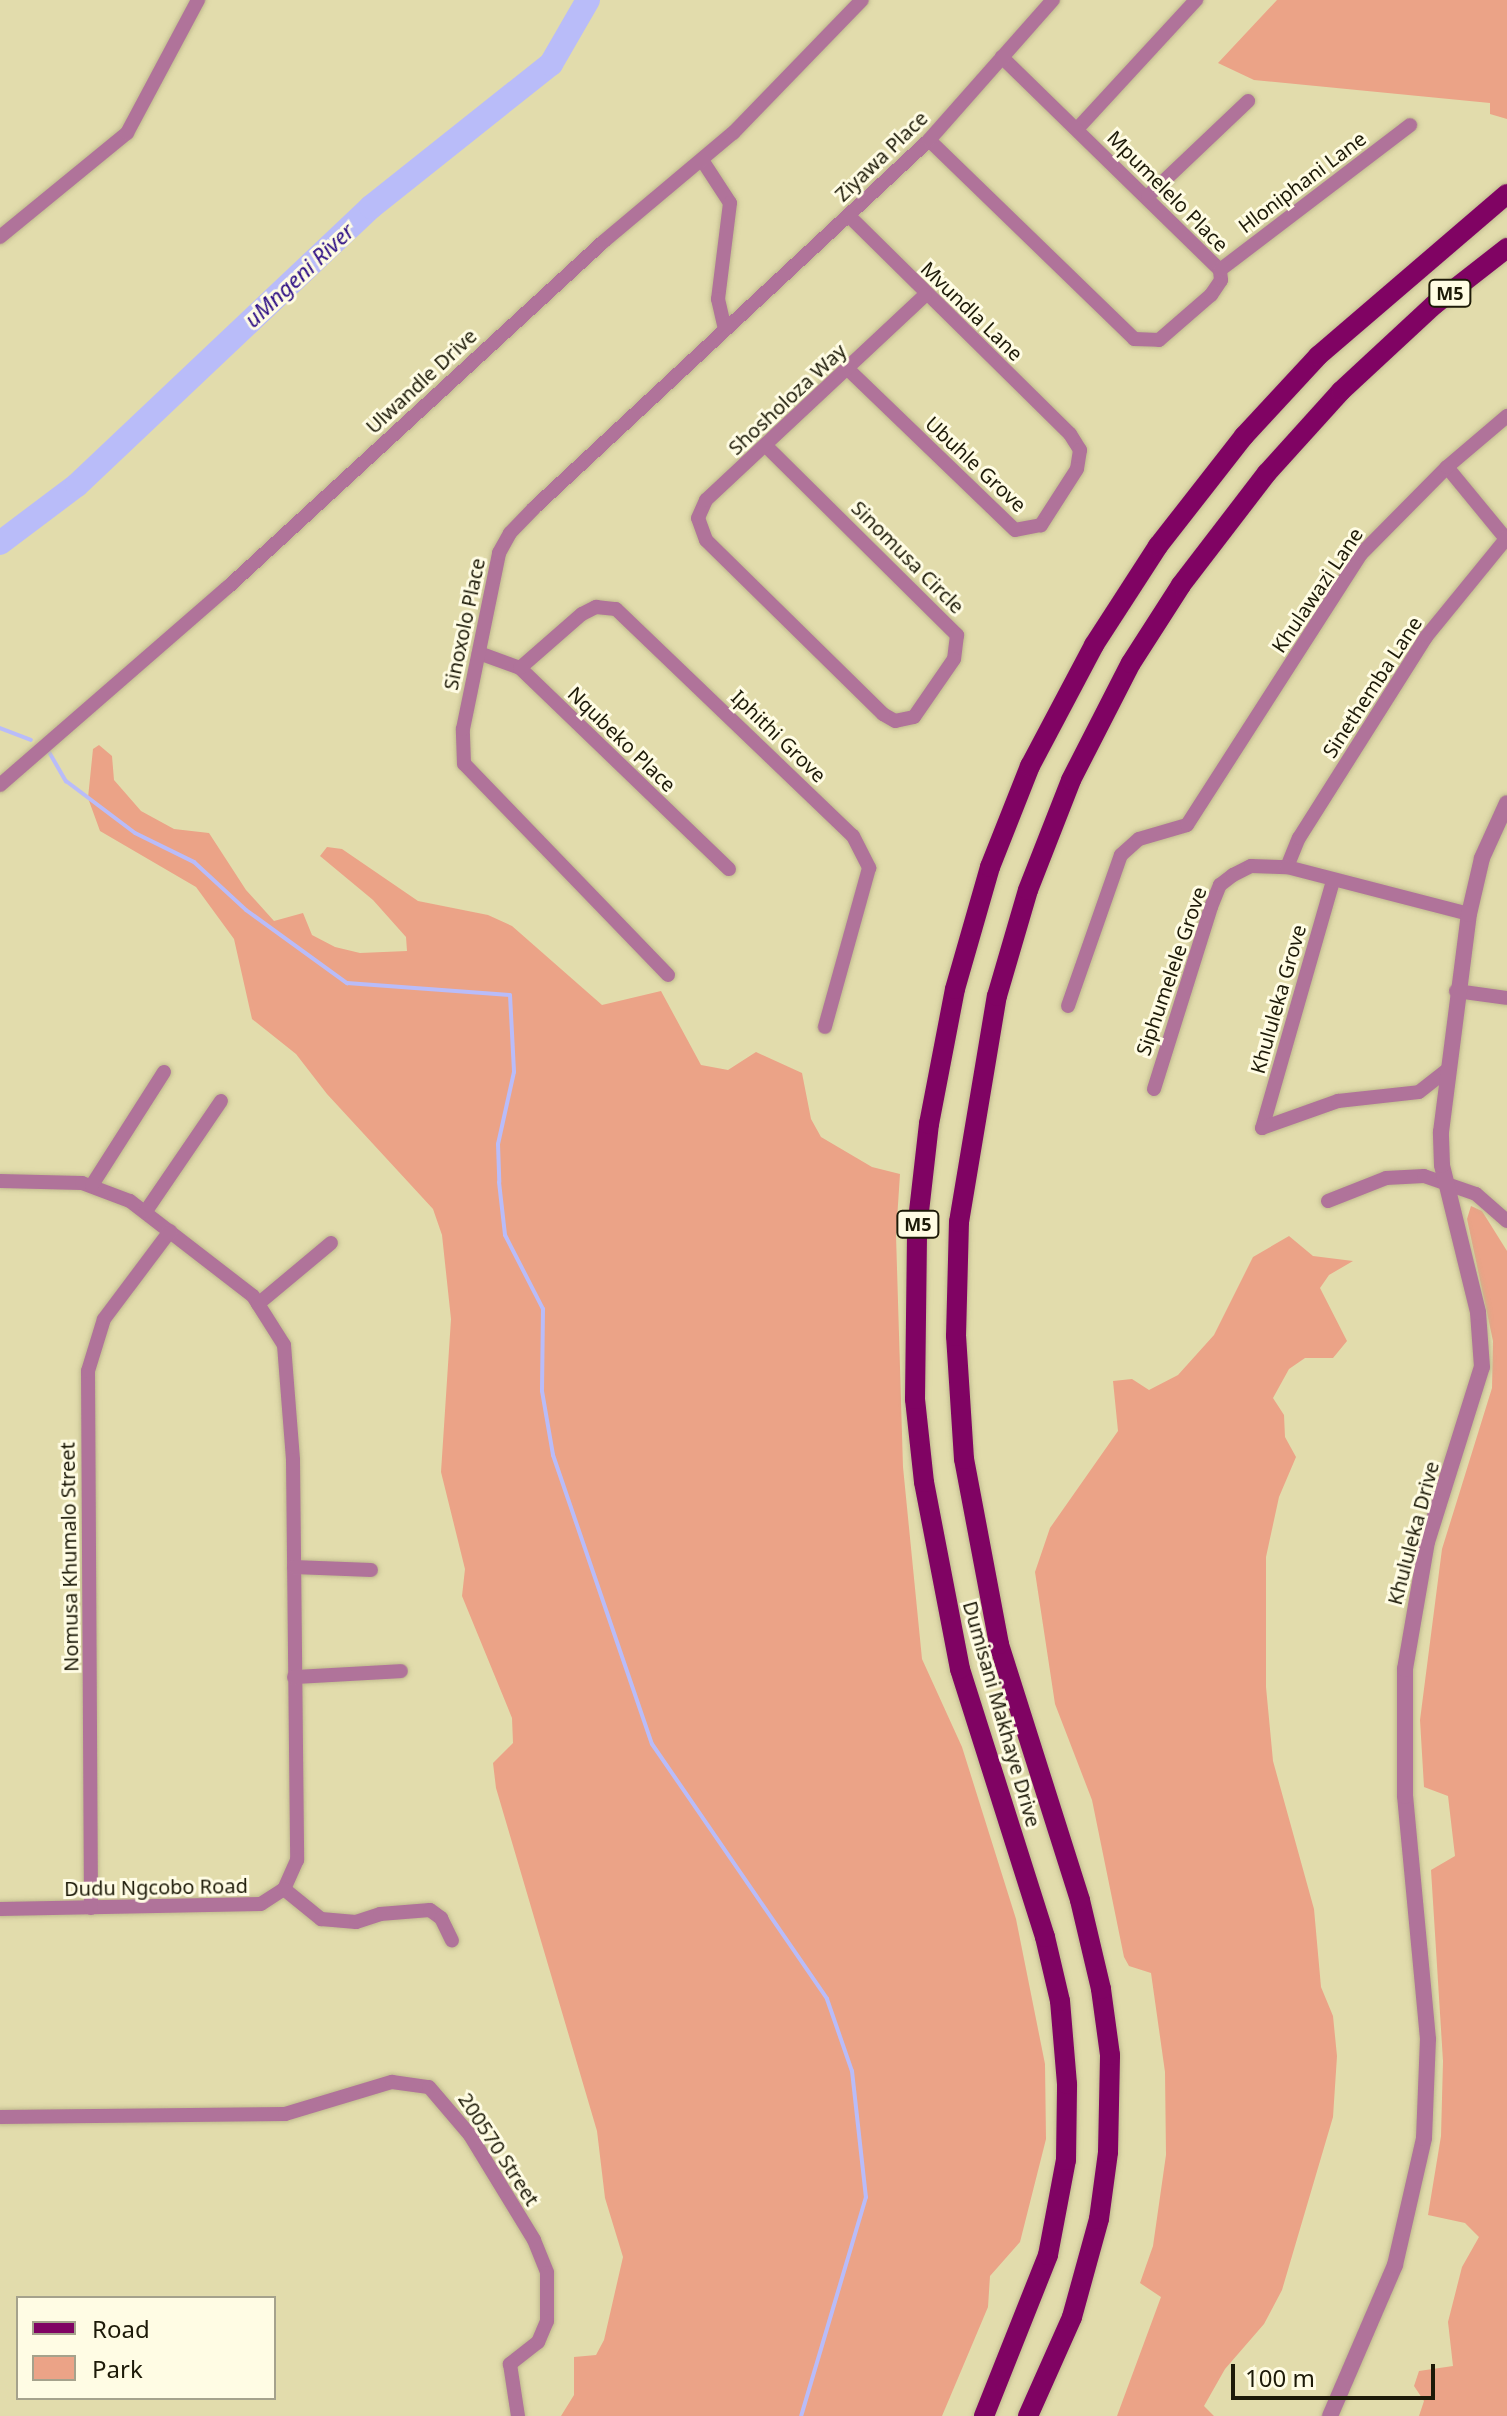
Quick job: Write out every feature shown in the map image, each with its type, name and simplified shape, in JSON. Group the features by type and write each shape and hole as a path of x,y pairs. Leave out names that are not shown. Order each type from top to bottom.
{"main road":[{"name":"Dumisani Makhaye Drive","path":"984,2416 1048,2255 1066,2160 1067,2084 1060,2001 1045,1937 960,1669 924,1482 915,1399 917,1241 929,1124 955,989 987,877 1030,766 1087,656 1158,546 1244,436 1327,347 1507,194"},
{"name":"Dumisani Makhaye Drive","path":"1028,2416 1072,2317 1096,2232 1108,2152 1110,2055 1101,1989 1080,1900 999,1644 964,1459 956,1336 959,1222 997,996 1028,890 1071,780 1131,663 1181,585 1267,473 1341,391 1434,305 1507,248"}],"street":[{"path":"0,237 127,133 198,0"},
{"name":"Ulwandle Drive","path":"0,785 228,587 603,242 702,160 794,74 862,0"},
{"name":"Ziyawa Place","path":"725,329 929,140 1053,0"},
{"path":"1077,129 1196,0"},
{"name":"Mpumelelo Place","path":"929,140 1134,339 1147,343 1174,329 1211,295 1221,280 1220,270 1148,196 1002,57"},
{"path":"1148,196 1248,101"},
{"name":"Hloniphani Lane","path":"1220,270 1410,125"},
{"path":"702,160 730,203 718,299 725,329"},
{"name":"Mvundla Lane","path":"849,216 925,295 1070,434"},
{"name":"Shosholoza Way","path":"706,540 698,525 701,509 925,295"},
{"name":"Sinoxolo Place","path":"668,975 464,764 463,729 493,574 510,533 725,329"},
{"name":"Ubuhle Grove","path":"849,370 1015,530 1041,525 1077,469 1080,450 1070,434"},
{"name":"Khulawazi Lane","path":"1068,1006 1121,855 1139,839 1177,832 1194,815 1361,554 1447,467 1507,416"},
{"name":"Sinomusa Circle","path":"706,540 883,714 903,721 921,712 954,659 957,635 766,446"},
{"path":"1447,467 1506,539"},
{"name":"Sinethemba Lane","path":"1287,867 1299,838 1426,637 1506,539"},
{"name":"Iphithi Grove","path":"520,668 582,614 596,607 616,609 853,836 869,868 825,1027"},
{"name":"Nqubeko Place","path":"479,653 520,668 729,869"},
{"name":"Khululeka Drive","path":"1330,2416 1399,2251 1425,2127 1428,2039 1405,1796 1405,1669 1427,1542 1482,1367 1478,1312 1446,1182 1441,1132 1456,991 1469,914 1482,858 1507,803"},
{"name":"Siphumelele Grove","path":"1154,1089 1220,885 1251,866 1287,867 1469,914"},
{"name":"Khululeka Grove","path":"1333,881 1262,1128 1338,1101 1419,1092 1447,1070"},
{"path":"1456,991 1507,998"},
{"path":"92,1185 164,1072"},
{"path":"146,1211 221,1101"},
{"path":"1328,1201 1404,1175 1446,1182 1489,1202 1507,1221"},
{"path":"0,1181 92,1185 146,1211 217,1264 258,1304 276,1328 288,1362 294,1567 297,1860 284,1889 321,1919 356,1922 380,1914 430,1910 441,1918 452,1941"},
{"name":"Nomusa Khumalo Street","path":"91,1908 88,1371 104,1319 170,1231"},
{"path":"258,1304 331,1243"},
{"path":"294,1567 371,1570"},
{"path":"294,1677 401,1671"},
{"name":"Dudu Ngcobo Road","path":"0,1909 261,1904 284,1889"},
{"name":"200570 Street","path":"0,2117 285,2114 392,2082 429,2087 470,2135 534,2240 547,2273 547,2321 538,2342 510,2364 518,2416"}],"green space":[{"path":"1277,0 1507,0 1507,119 1490,114 1490,103 1254,80 1218,63"},
{"path":"99,745 112,756 114,780 141,811 174,829 209,833 246,890 274,921 303,913 312,935 335,947 360,953 407,951 406,937 373,900 320,856 327,847 342,849 418,901 488,915 512,926 602,1005 661,991 701,1065 728,1070 756,1052 802,1073 811,1119 821,1137 872,1167 900,1174 896,1235 903,1467 922,1659 962,1747 1016,1919 1045,2064 1046,2139 1020,2242 990,2276 988,2307 942,2416 561,2416 574,2395 574,2357 596,2355 604,2340 623,2257 605,2198 597,2131 496,1788 493,1763 513,1743 512,1718 462,1596 465,1569 441,1472 451,1319 442,1235 433,1209 327,1094 296,1054 252,1019 234,939 196,887 100,831 88,798 93,749"},
{"path":"1471,1206 1482,1211 1507,1251 1507,2416 1419,2416 1424,2401 1414,2386 1419,2371 1453,2366 1448,2322 1462,2267 1479,2237 1465,2223 1428,2215 1441,2136 1443,2061 1431,1870 1455,1856 1448,1796 1424,1787 1420,1720 1442,1549 1492,1388 1493,1341 1467,1219"},
{"path":"1289,1236 1313,1256 1353,1261 1329,1275 1320,1288 1347,1341 1333,1358 1305,1358 1289,1369 1273,1398 1284,1415 1285,1437 1296,1457 1279,1497 1266,1557 1266,1687 1273,1761 1314,1909 1321,1987 1333,2016 1337,2056 1333,2117 1282,2290 1264,2324 1225,2369 1204,2406 1214,2416 1117,2416 1161,2297 1140,2283 1153,2246 1166,2155 1165,2072 1151,1973 1129,1966 1124,1957 1092,1800 1055,1704 1035,1572 1050,1528 1118,1431 1113,1381 1132,1379 1149,1390 1178,1375 1214,1335 1253,1257"}],"waterway":[{"name":"uMngeni River","path":"0,543 77,485 371,207 551,64 588,0"},
{"path":"0,728 31,740"},
{"path":"49,752 66,781 135,833 194,862 246,910 347,983 510,995 514,1072 498,1144 499,1182 505,1235 543,1309 542,1391 553,1455 652,1744 827,1999 852,2071 866,2197 801,2416"}]}
